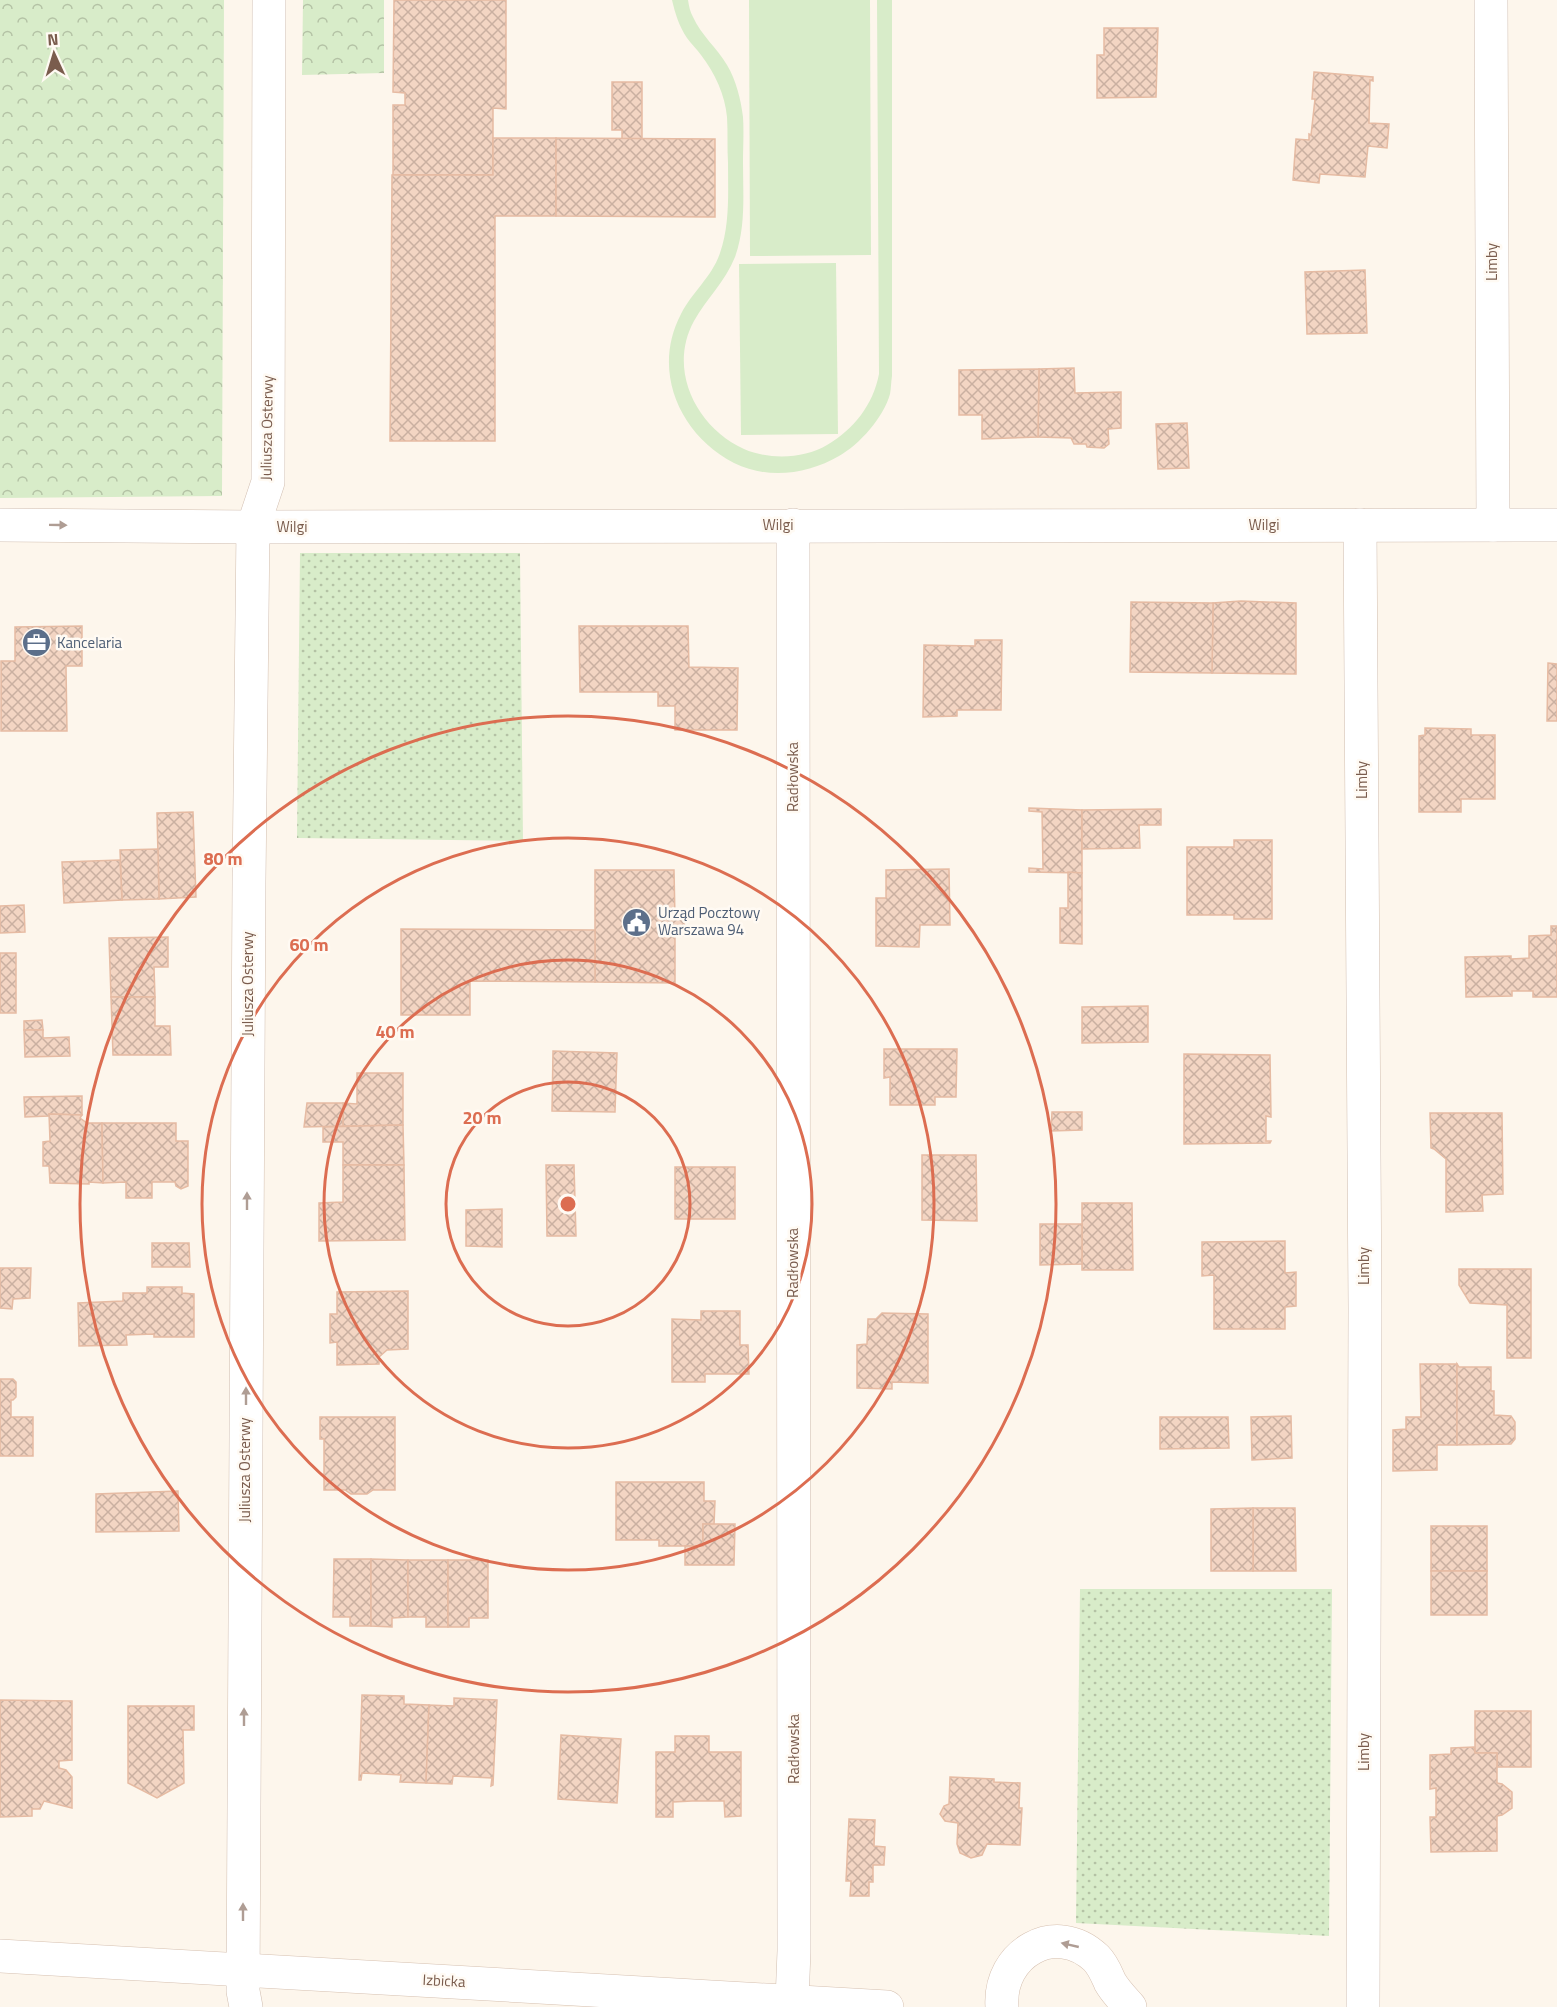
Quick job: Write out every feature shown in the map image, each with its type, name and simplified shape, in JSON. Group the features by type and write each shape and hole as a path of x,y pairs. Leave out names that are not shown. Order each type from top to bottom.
{"street":[{"name":"Juliusza Osterwy","path":"246,2007 243,1970 246,1239 253,527 268,482 269,0"},
{"name":"Limby","path":"1491,0 1493,525"},
{"name":"Wilgi","path":"0,525 253,527 1557,525"},
{"name":"Radłowska","path":"792,2001 793,525"},
{"name":"Limby","path":"1360,525 1365,1309 1363,2007"},
{"path":"1002,2007 1001,1989 1014,1962 1026,1951 1043,1943 1062,1942 1080,1947 1095,1958 1104,1969 1118,1999"},
{"name":"Izbicka","path":"0,1956 887,2007"}],"green space":[{"path":"0,0 224,0 222,496 0,498"},
{"path":"303,0 384,0 384,73 302,75"},
{"path":"672,0 688,0 696,24 727,65 738,90 743,123 743,210 739,246 731,266 694,321 686,340 684,359 686,377 691,396 700,412 727,439 754,453 786,456 818,450 846,432 867,406 879,374 877,0 892,0 892,376 890,392 882,412 862,438 839,456 801,471 760,472 734,463 715,451 686,419 676,399 670,379 669,357 672,336 681,314 712,270 720,253 727,220 728,197 727,117 722,92 711,69 684,33"},
{"path":"749,0 870,0 871,255 750,256"},
{"path":"836,263 838,434 741,435 739,264"},
{"path":"300,553 520,553 523,841 297,838"},
{"path":"1080,1589 1332,1589 1329,1936 1076,1923"}],"building":[{"path":"394,0 506,0 506,109 493,108 493,175 393,175 393,105 405,105 405,93 393,92"},
{"path":"1104,28 1158,28 1156,97 1097,98 1097,55 1104,55"},
{"path":"1314,72 1373,77 1373,81 1370,80 1369,123 1389,124 1387,148 1368,146 1365,177 1320,174 1319,183 1293,180 1296,139 1309,140 1309,134 1311,135 1315,99 1312,99"},
{"path":"612,82 642,82 642,139 622,139 622,130 612,130"},
{"path":"493,138 556,138 556,216 495,216 495,441 390,441 392,175 493,175"},
{"path":"556,138 715,139 715,217 556,216"},
{"path":"1365,270 1367,333 1307,334 1305,272"},
{"path":"1074,368 1075,393 1121,392 1121,428 1108,429 1109,444 1104,448 1074,444 1071,438 1038,437 1039,369"},
{"path":"1039,369 1038,437 982,439 982,415 959,415 959,370"},
{"path":"1187,423 1189,468 1158,469 1156,424"},
{"path":"1241,601 1296,603 1296,674 1212,673 1213,603"},
{"path":"1131,602 1213,603 1212,673 1130,672"},
{"path":"82,626 82,666 66,666 67,731 1,731 1,661 15,661 15,627"},
{"path":"579,626 688,626 689,667 738,668 737,730 675,730 675,706 658,706 658,692 580,692"},
{"path":"975,640 1002,640 1001,710 957,710 957,716 923,717 924,645 975,646"},
{"path":"1548,663 1557,664 1557,721 1547,721"},
{"path":"1425,728 1471,729 1471,735 1495,735 1495,799 1461,799 1461,812 1419,812 1419,736 1425,735"},
{"path":"1029,808 1082,810 1082,873 1029,872 1029,868 1043,869 1042,812 1029,811"},
{"path":"1161,809 1161,825 1139,825 1140,848 1082,849 1082,810"},
{"path":"193,812 196,897 159,899 157,813"},
{"path":"1234,840 1272,840 1272,919 1234,919 1234,915 1187,915 1187,847 1234,847"},
{"path":"158,849 159,899 122,900 120,850"},
{"path":"120,860 122,900 64,903 62,862"},
{"path":"949,869 950,925 920,925 919,947 876,946 876,898 886,898 886,870"},
{"path":"595,870 674,870 675,918 684,917 685,936 675,936 675,983 595,982"},
{"path":"1068,872 1082,873 1082,944 1060,943 1060,908 1068,908"},
{"path":"24,905 25,932 0,933 0,906"},
{"path":"1551,926 1557,926 1557,997 1533,997 1533,991 1512,991 1512,996 1466,997 1465,957 1529,958 1529,936 1551,935"},
{"path":"401,929 595,930 595,982 470,981 470,1015 401,1015"},
{"path":"168,937 168,967 154,967 155,997 111,997 109,938"},
{"path":"0,953 16,953 16,1013 0,1013"},
{"path":"111,997 155,997 155,1026 170,1026 171,1055 113,1055"},
{"path":"1148,1006 1148,1042 1082,1043 1082,1007"},
{"path":"42,1020 43,1030 24,1030 24,1021"},
{"path":"24,1030 43,1030 43,1038 69,1037 70,1056 25,1057"},
{"path":"884,1049 957,1049 956,1097 935,1097 935,1105 890,1105 890,1077 884,1078"},
{"path":"553,1051 617,1053 615,1112 552,1111"},
{"path":"1184,1054 1270,1055 1271,1117 1266,1116 1266,1141 1271,1141 1270,1143 1184,1144"},
{"path":"357,1073 403,1073 403,1125 343,1126 343,1103 357,1104"},
{"path":"82,1096 82,1115 49,1114 49,1116 25,1117 24,1097"},
{"path":"307,1103 343,1103 343,1126 304,1127"},
{"path":"1052,1112 1082,1112 1082,1130 1051,1131"},
{"path":"1430,1113 1502,1113 1503,1194 1482,1195 1483,1211 1446,1212 1446,1159 1431,1148"},
{"path":"49,1114 82,1115 80,1118 87,1123 102,1123 103,1183 50,1183 49,1166 43,1166 43,1142 50,1141"},
{"path":"102,1123 176,1123 176,1141 188,1141 188,1186 181,1189 176,1186 175,1182 152,1182 152,1198 126,1198 126,1182 103,1183"},
{"path":"403,1125 404,1165 343,1165 343,1142 323,1142 323,1127"},
{"path":"922,1155 976,1155 977,1221 922,1220"},
{"path":"343,1165 404,1165 405,1240 319,1241 319,1203 343,1202"},
{"path":"546,1165 574,1165 576,1236 547,1236"},
{"path":"675,1167 735,1167 735,1219 675,1219"},
{"path":"1082,1203 1132,1203 1133,1270 1082,1270"},
{"path":"502,1209 502,1247 466,1246 466,1210"},
{"path":"1040,1224 1082,1224 1082,1264 1040,1265"},
{"path":"1285,1241 1285,1273 1296,1272 1296,1306 1285,1307 1285,1329 1214,1329 1214,1275 1202,1276 1202,1242"},
{"path":"152,1243 189,1243 190,1267 152,1267"},
{"path":"0,1268 31,1268 30,1298 13,1299 12,1309 0,1308"},
{"path":"1459,1269 1531,1269 1531,1358 1507,1358 1507,1305 1470,1303 1459,1285"},
{"path":"147,1287 182,1287 182,1293 194,1294 194,1337 154,1337 154,1334 126,1335 127,1345 79,1346 78,1303 123,1301 123,1293 147,1293"},
{"path":"408,1291 408,1349 387,1350 379,1357 379,1364 337,1365 337,1342 330,1343 330,1314 337,1314 337,1292"},
{"path":"701,1311 740,1311 740,1345 748,1345 749,1374 705,1374 705,1382 672,1382 672,1319 701,1320"},
{"path":"882,1313 928,1314 928,1383 892,1382 892,1389 857,1388 857,1345 867,1344 868,1319 876,1319"},
{"path":"1420,1364 1457,1364 1457,1445 1437,1445 1437,1470 1393,1471 1393,1430 1406,1429 1406,1417 1421,1417"},
{"path":"1457,1364 1459,1367 1491,1367 1494,1415 1511,1416 1515,1422 1515,1439 1511,1444 1457,1445"},
{"path":"0,1379 13,1379 16,1382 16,1397 11,1400 11,1417 33,1417 33,1456 0,1456"},
{"path":"1291,1416 1292,1458 1252,1460 1251,1417"},
{"path":"320,1417 395,1417 395,1490 373,1490 367,1494 351,1494 345,1490 324,1490 324,1439 320,1439"},
{"path":"1160,1417 1228,1417 1229,1448 1160,1449"},
{"path":"616,1482 704,1482 704,1501 715,1501 714,1525 703,1524 703,1546 659,1546 659,1540 616,1540"},
{"path":"178,1491 179,1531 96,1532 96,1494"},
{"path":"1253,1508 1295,1508 1296,1571 1253,1571"},
{"path":"1253,1508 1253,1571 1211,1571 1211,1509"},
{"path":"703,1524 735,1524 734,1565 685,1565 685,1546 703,1546"},
{"path":"1431,1526 1487,1526 1487,1571 1431,1571"},
{"path":"334,1559 371,1559 371,1626 350,1626 350,1617 333,1617"},
{"path":"371,1559 408,1560 408,1617 392,1618 392,1627 371,1626"},
{"path":"408,1560 448,1560 448,1627 426,1627 426,1617 408,1617"},
{"path":"448,1560 488,1560 488,1618 469,1618 469,1627 448,1627"},
{"path":"1431,1571 1487,1571 1487,1615 1431,1615"},
{"path":"362,1695 404,1696 404,1704 429,1705 426,1783 400,1782 401,1775 362,1773 361,1780 359,1780"},
{"path":"454,1698 497,1700 493,1785 491,1786 492,1778 453,1776 452,1784 426,1783 429,1705 454,1706"},
{"path":"0,1700 72,1701 72,1760 59,1761 59,1768 66,1770 72,1777 72,1808 44,1801 40,1809 32,1809 32,1816 0,1817"},
{"path":"128,1706 194,1706 194,1730 183,1730 184,1783 157,1798 128,1783"},
{"path":"1475,1711 1531,1711 1531,1767 1497,1767 1497,1753 1475,1753"},
{"path":"561,1735 621,1739 617,1803 558,1799"},
{"path":"675,1736 709,1736 709,1752 741,1752 741,1816 725,1817 724,1801 692,1801 673,1802 673,1817 656,1817 656,1752 675,1752"},
{"path":"1474,1747 1475,1753 1497,1753 1497,1783 1512,1792 1512,1808 1497,1816 1497,1851 1431,1852 1430,1817 1436,1817 1436,1788 1430,1789 1430,1755 1451,1754 1451,1748"},
{"path":"950,1777 1020,1783 1019,1808 1022,1808 1020,1845 987,1844 982,1855 971,1858 960,1853 957,1844 958,1823 945,1821 940,1814 944,1806 949,1804"},
{"path":"849,1819 875,1820 874,1846 885,1847 884,1865 873,1865 873,1882 869,1882 869,1896 850,1896 851,1881 846,1881"}],"place":[{"name":"Kancelaria","path":"36,643"},
{"name":"Urząd Pocztowy Warszawa 94","path":"637,922"}]}
